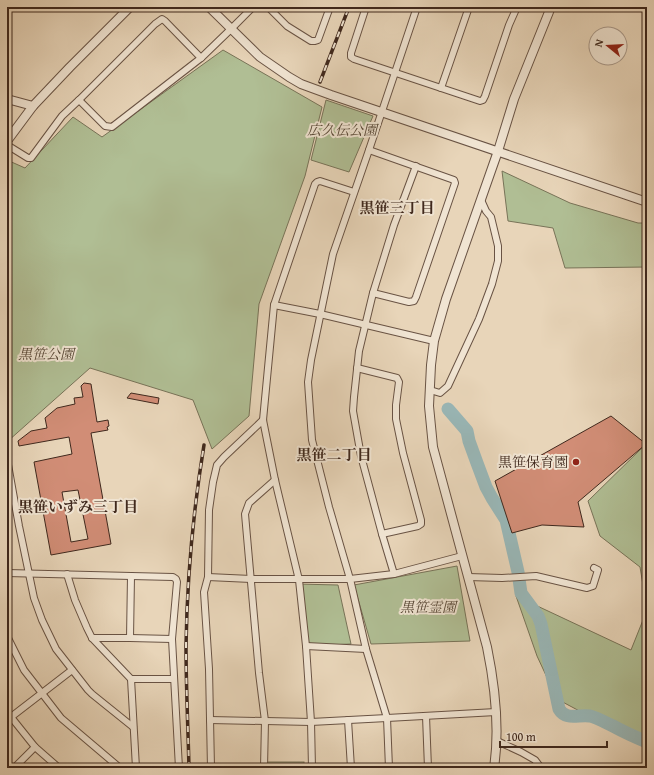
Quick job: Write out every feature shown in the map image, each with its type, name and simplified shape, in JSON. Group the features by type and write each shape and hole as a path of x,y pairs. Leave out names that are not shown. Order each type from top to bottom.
{"street":[{"path":"7,141 33,106 130,7"},
{"path":"209,7 260,57 301,84 647,202"},
{"path":"79,100 105,126 112,127 201,58 252,7"},
{"path":"268,7 287,26 311,41 318,40 330,7"},
{"path":"366,7 350,53 351,57 480,101 483,100 509,25 517,7"},
{"path":"389,768 387,718 366,649 350,579 329,507 312,440 308,382 311,360 333,254 417,7"},
{"path":"441,88 469,7"},
{"path":"494,768 497,741 493,677 487,647 433,447 429,406 431,365 434,341 446,299 498,151 514,99 551,7"},
{"path":"7,145 28,158 31,158 62,116 155,24 162,20 201,58"},
{"path":"7,99 33,106"},
{"path":"369,150 454,180 455,183 414,301 409,302 373,293"},
{"path":"394,574 361,456 353,412 356,368 373,293 394,225 416,166"},
{"path":"312,768 311,722 306,646 299,580 275,480 263,420 274,305 315,184 320,181 354,192"},
{"path":"430,390 440,393 448,386 479,319 492,284 498,261 498,246 491,217 486,211 481,200"},
{"path":"274,305 320,314 434,341"},
{"path":"356,368 397,378 399,382 396,420 403,453 421,520 421,524 418,526 382,534"},
{"path":"211,768 209,669 204,596 208,577 209,510 213,482 217,464 263,420"},
{"path":"7,458 34,598 42,620 56,649 92,694 133,727"},
{"path":"264,768 264,721 245,514 249,504 275,480"},
{"path":"7,498 14,498"},
{"path":"208,577 299,580 350,579 394,574 462,556"},
{"path":"468,577 502,578 536,576 587,588 593,586 598,570 594,568"},
{"path":"7,573 173,577 176,579 172,639 179,768"},
{"path":"67,574 75,600 92,638 131,679 136,768"},
{"path":"130,638 131,576"},
{"path":"7,636 24,670 61,718 120,768"},
{"path":"92,638 172,639"},
{"path":"306,646 366,649"},
{"path":"59,768 35,747 8,716 72,670"},
{"path":"131,679 174,679"},
{"path":"210,720 311,722 496,712"},
{"path":"426,716 428,768"},
{"path":"348,720 351,768"},
{"path":"497,741 521,752 534,760 541,768"},
{"path":"14,768 35,747"}],"green space":[{"name":"黒笹公園","path":"223,50 322,107 305,176 259,304 249,416 212,449 193,400 90,368 8,441 7,160 25,168 73,117 102,137"},
{"name":"広久伝公園","path":"326,100 373,116 349,172 311,160"},
{"path":"502,171 570,203 638,223 647,223 647,267 565,268 553,228 508,221"},
{"path":"646,444 647,609 640,567 600,536 588,501"},
{"name":"黒笹霊園","path":"457,566 470,641 371,644 354,585"},
{"path":"297,584 338,585 351,644 306,646"},
{"path":"516,596 631,650 647,610 647,742 600,722 557,699 537,656"},
{"path":"265,762 304,762 304,768 265,768"}],"building":[{"path":"84,383 91,384 97,422 108,420 108,430 91,433 111,544 51,555 34,462 72,454 69,437 19,446 18,441 31,431 47,428 45,418 57,408 75,404 74,398 83,397 81,386","holes":["78,490 88,539 71,542 62,492"]},
{"path":"131,393 159,398 158,404 127,398"},
{"name":"黒笹保育園","path":"611,416 646,444 578,502 584,527 542,525 512,533 495,481"}],"waterway":[{"path":"448,409 467,431 469,441 486,487 506,520 518,572 521,593 538,616 541,624 559,709 562,713 569,716 590,716 596,718 647,742"}],"railway":[{"path":"320,82 349,7"},
{"path":"189,768 186,661 189,571 204,445"}],"place":[{"name":"黒笹保育園","path":"576,462"}],"district":[{"name":"黒笹三丁目","path":"397,207"},
{"name":"黒笹二丁目","path":"334,454"},
{"name":"黒笹いずみ三丁目","path":"78,506"}]}
